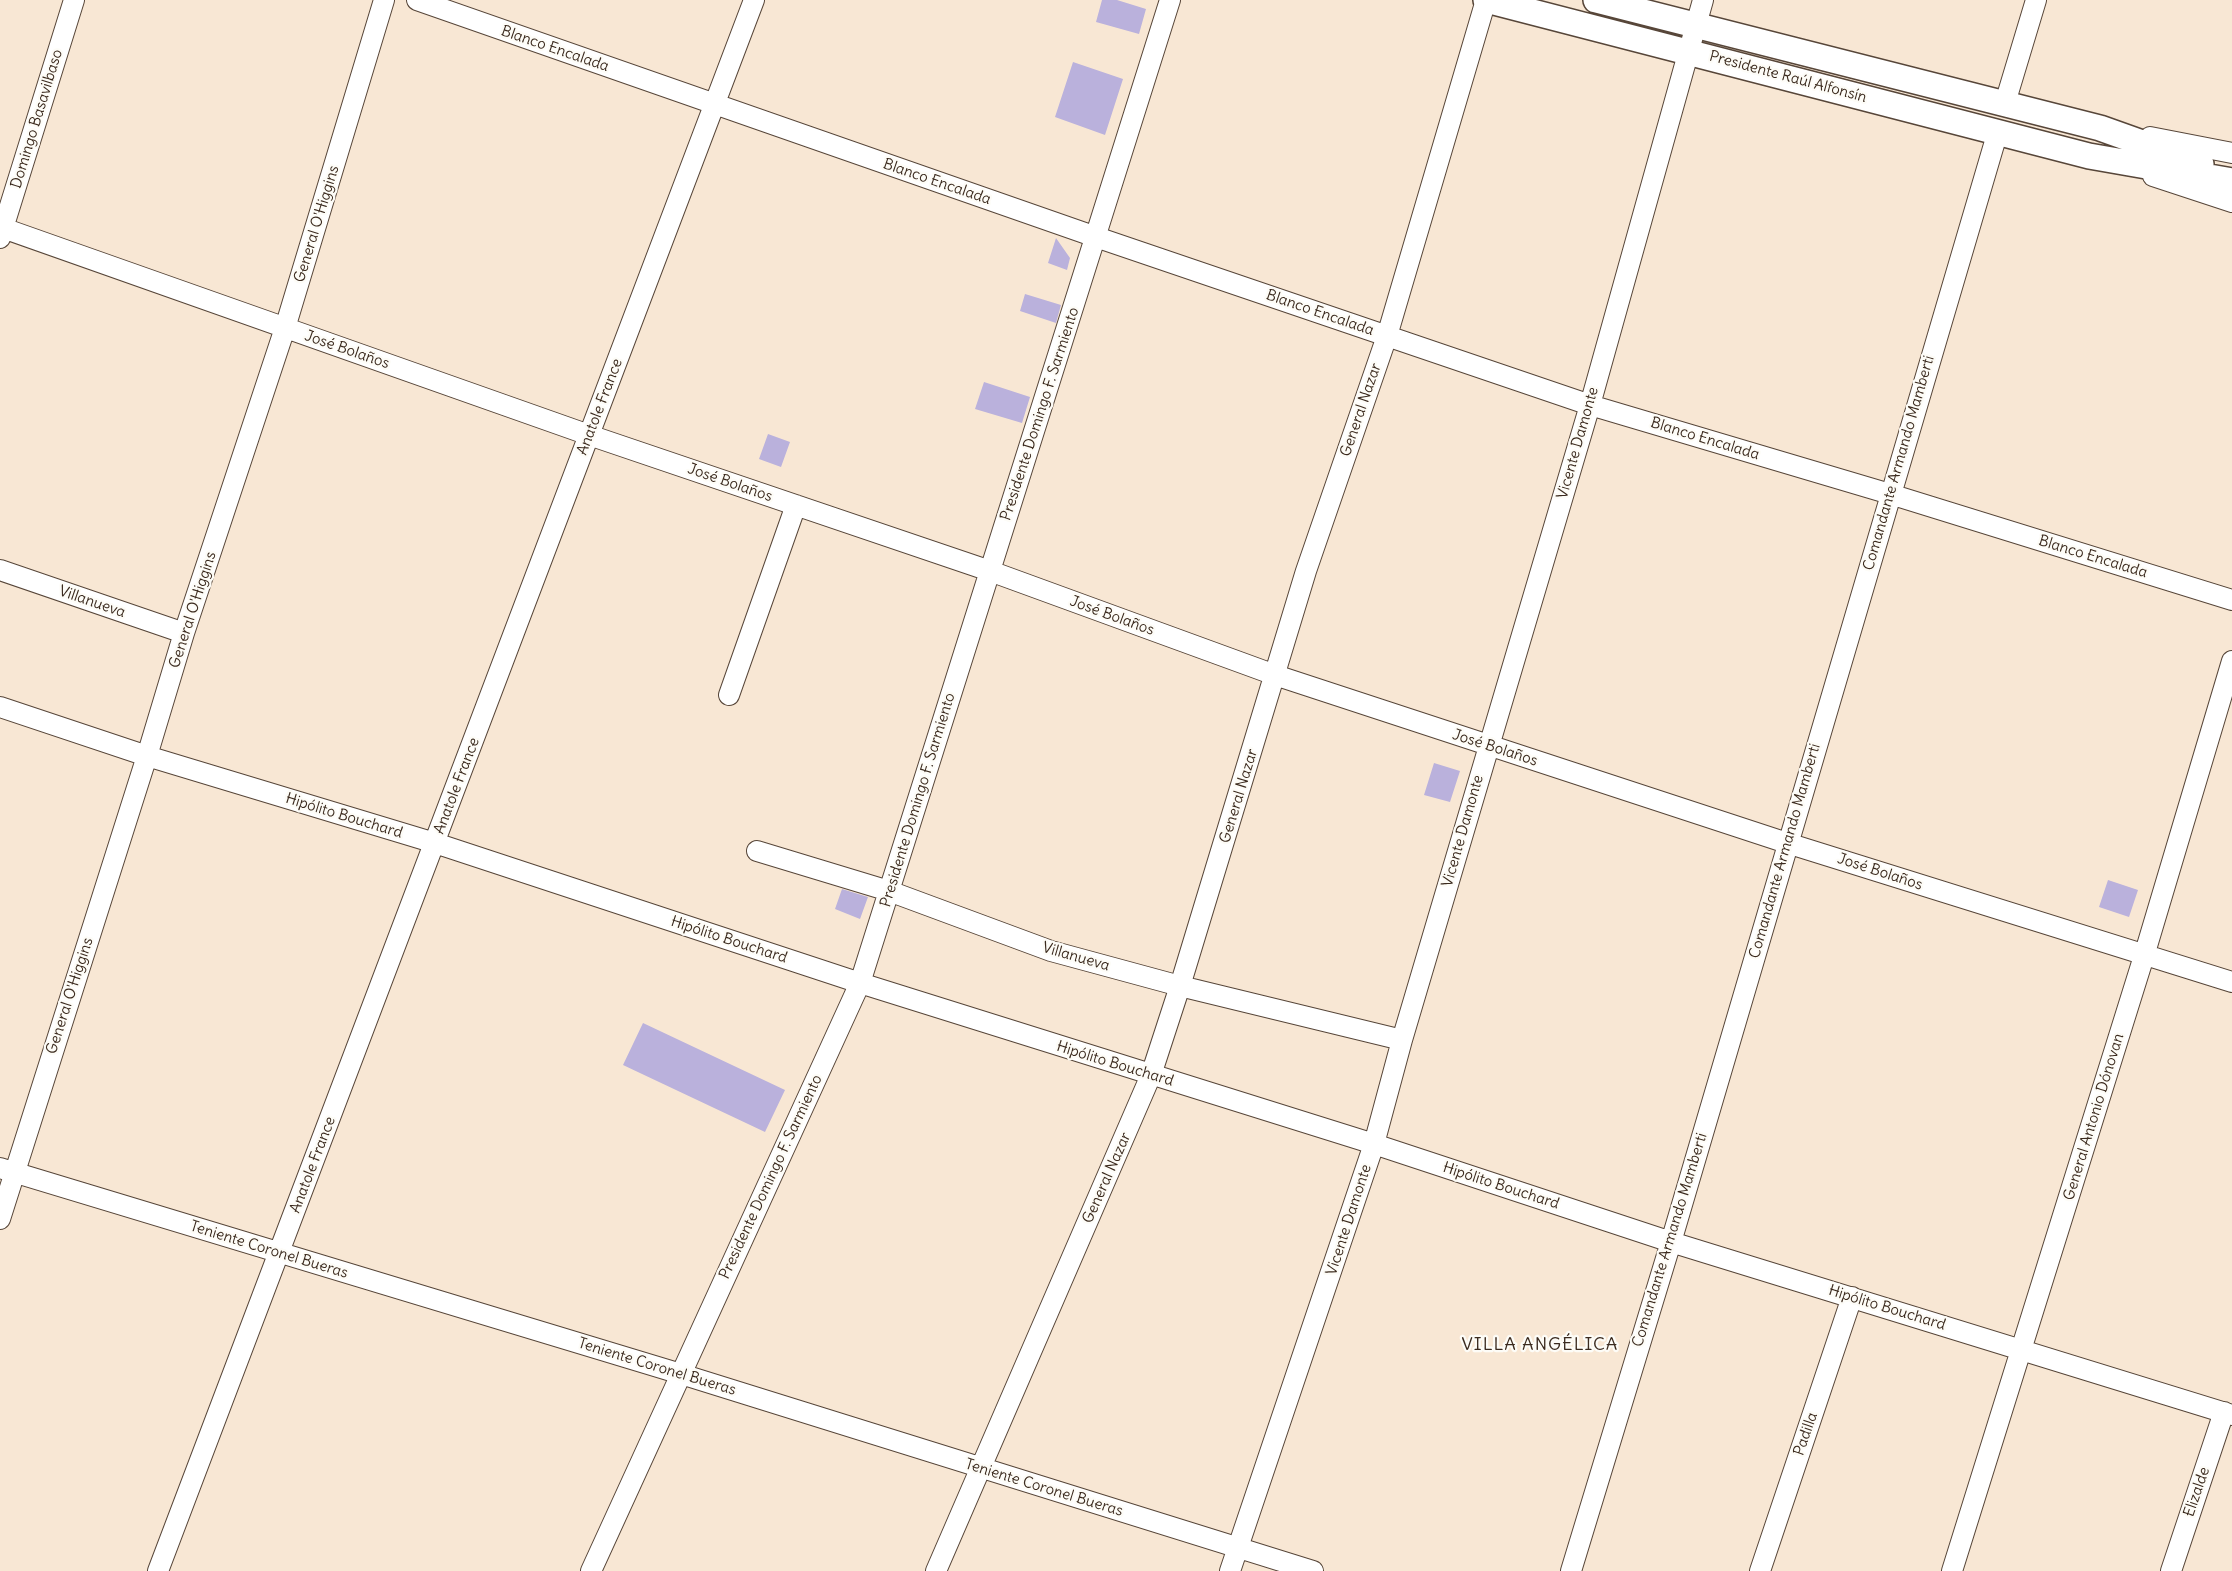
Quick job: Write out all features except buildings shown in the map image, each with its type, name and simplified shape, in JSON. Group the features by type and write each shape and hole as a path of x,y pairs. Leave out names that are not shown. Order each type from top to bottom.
{"main road":[{"name":"Presidente Raúl Alfonsín","path":"1486,0 2089,156 2232,181"},
{"name":"Presidente Raúl Alfonsín","path":"1596,0 2100,128 2232,174"}],"street":[{"name":"Domingo Basavilbaso","path":"1,231 74,0"},
{"name":"General O'Higgins","path":"0,1219 7,1170 147,756 184,633 285,328 384,0"},
{"name":"Blanco Encalada","path":"417,0 1096,238 1590,405 1890,494 2232,600"},
{"name":"Anatole France","path":"158,1571 280,1254 754,0"},
{"name":"Presidente Domingo F. Sarmiento","path":"590,1571 860,983 1170,0"},
{"name":"General Nazar","path":"936,1571 1151,1075 1180,986 1306,571 1387,336 1486,0"},
{"name":"Vicente Damonte","path":"1230,1571 1374,1144 1402,1040 1590,405 1703,0"},
{"path":"2005,103 2036,0"},
{"name":"Presidente Raúl Alfonsín","path":"2100,128 2232,153"},
{"name":"Comandante Armando Mamberti","path":"1571,1571 1671,1242 1998,132"},
{"name":"Presidente Raúl Alfonsín","path":"2089,156 2232,202"},
{"name":"José Bolaños","path":"1,231 990,571 1275,675 1787,843 2232,982"},
{"path":"729,695 796,505"},
{"name":"Villanueva","path":"0,570 184,633"},
{"name":"General Antonio Dónovan","path":"1952,1571 2023,1349 2144,956 2232,661"},
{"name":"Hipólito Bouchard","path":"0,707 147,756 435,843 860,983 1374,1144 1671,1242 2023,1349 2228,1414"},
{"name":"Villanueva","path":"756,851 889,891 1051,951 1180,986 1402,1040"},
{"name":"Teniente Coronel Bueras","path":"7,1170 681,1374 1313,1571"},
{"name":"Padilla","path":"1760,1571 1852,1297"},
{"name":"Elizalde","path":"2171,1571 2228,1414"}],"district":[{"name":"VILLA ANGÉLICA","path":"1540,1345"}]}
